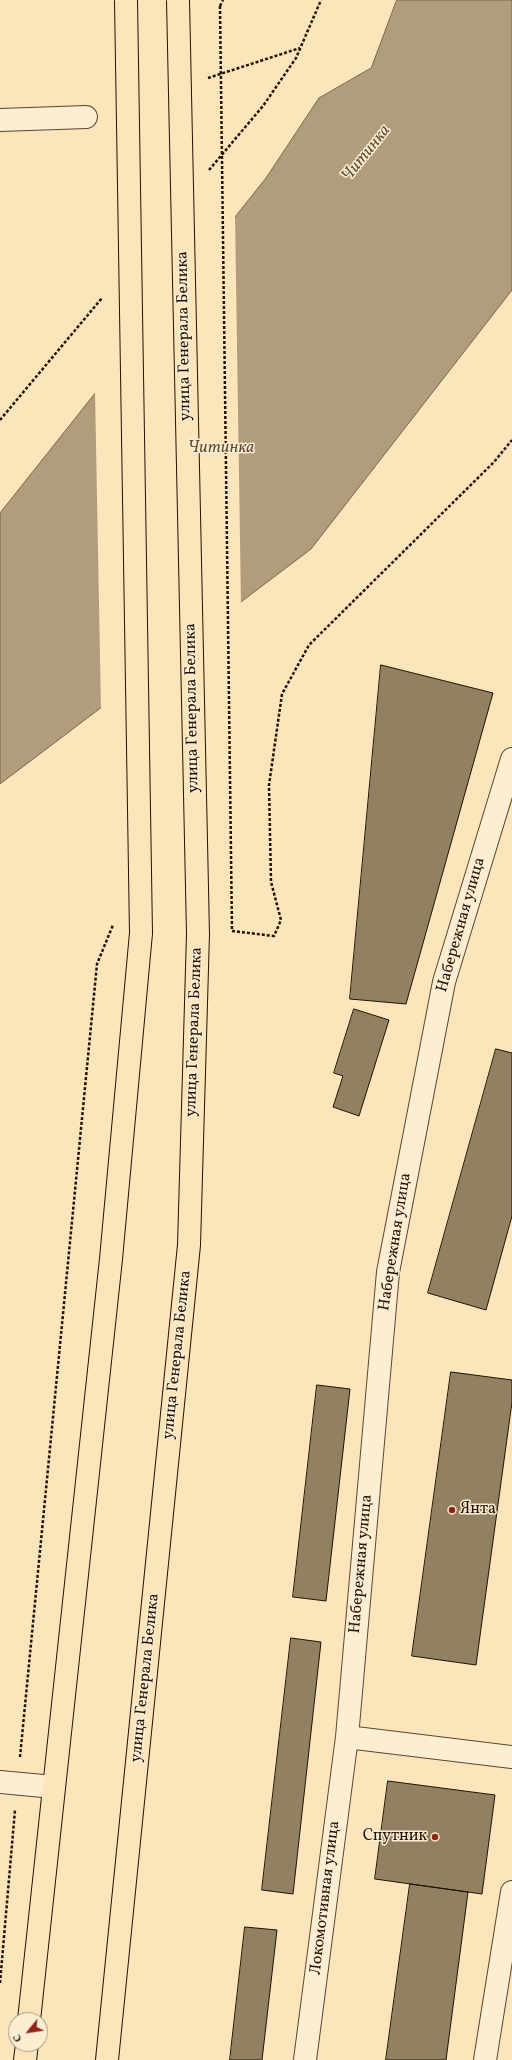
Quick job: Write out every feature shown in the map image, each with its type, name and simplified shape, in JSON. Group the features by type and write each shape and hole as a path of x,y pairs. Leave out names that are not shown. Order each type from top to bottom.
{"main road":[{"path":"30,2012 111,1259 141,933 126,0"},
{"name":"улица Генерала Белика","path":"107,2060 189,1245 198,934 178,0"}],"street":[{"path":"0,120 86,117"},
{"name":"Набережная улица","path":"347,1737 388,1272 444,982 512,759"},
{"path":"347,1737 512,1757"},
{"name":"Локомотивная улица","path":"305,2060 347,1737"},
{"path":"9,1783 54,1787"},
{"path":"485,2060 508,1938 512,1892"}],"path":[{"path":"223,0 220,6 232,931 274,936 281,920 271,882 269,785 282,694 309,645 494,462 512,440"},
{"path":"0,1983 9,1783 97,964 114,922"}],"water":[{"name":"Читинка","path":"397,0 512,0 512,290 311,549 0,784 0,513 266,178 319,98 371,68"}],"pier":[{"path":"235,215 241,605 101,711 95,391"}],"building":[{"path":"381,665 493,693 406,1004 350,999"},
{"path":"354,1009 389,1020 359,1116 333,1107 343,1076 334,1073"},
{"path":"496,1049 512,1053 512,1216 486,1310 428,1293"},
{"path":"451,1372 512,1380 512,1402 476,1665 412,1656"},
{"path":"317,1385 350,1389 326,1601 293,1597"},
{"path":"291,1638 321,1642 293,1894 262,1890"},
{"path":"388,1781 495,1795 482,1894 375,1879"},
{"path":"410,1884 468,1892 446,2060 386,2060"},
{"path":"245,1927 277,1930 262,2060 230,2060"}],"place":[{"name":"Янта","path":"452,1510"},
{"name":"Спутник","path":"435,1837"}]}
